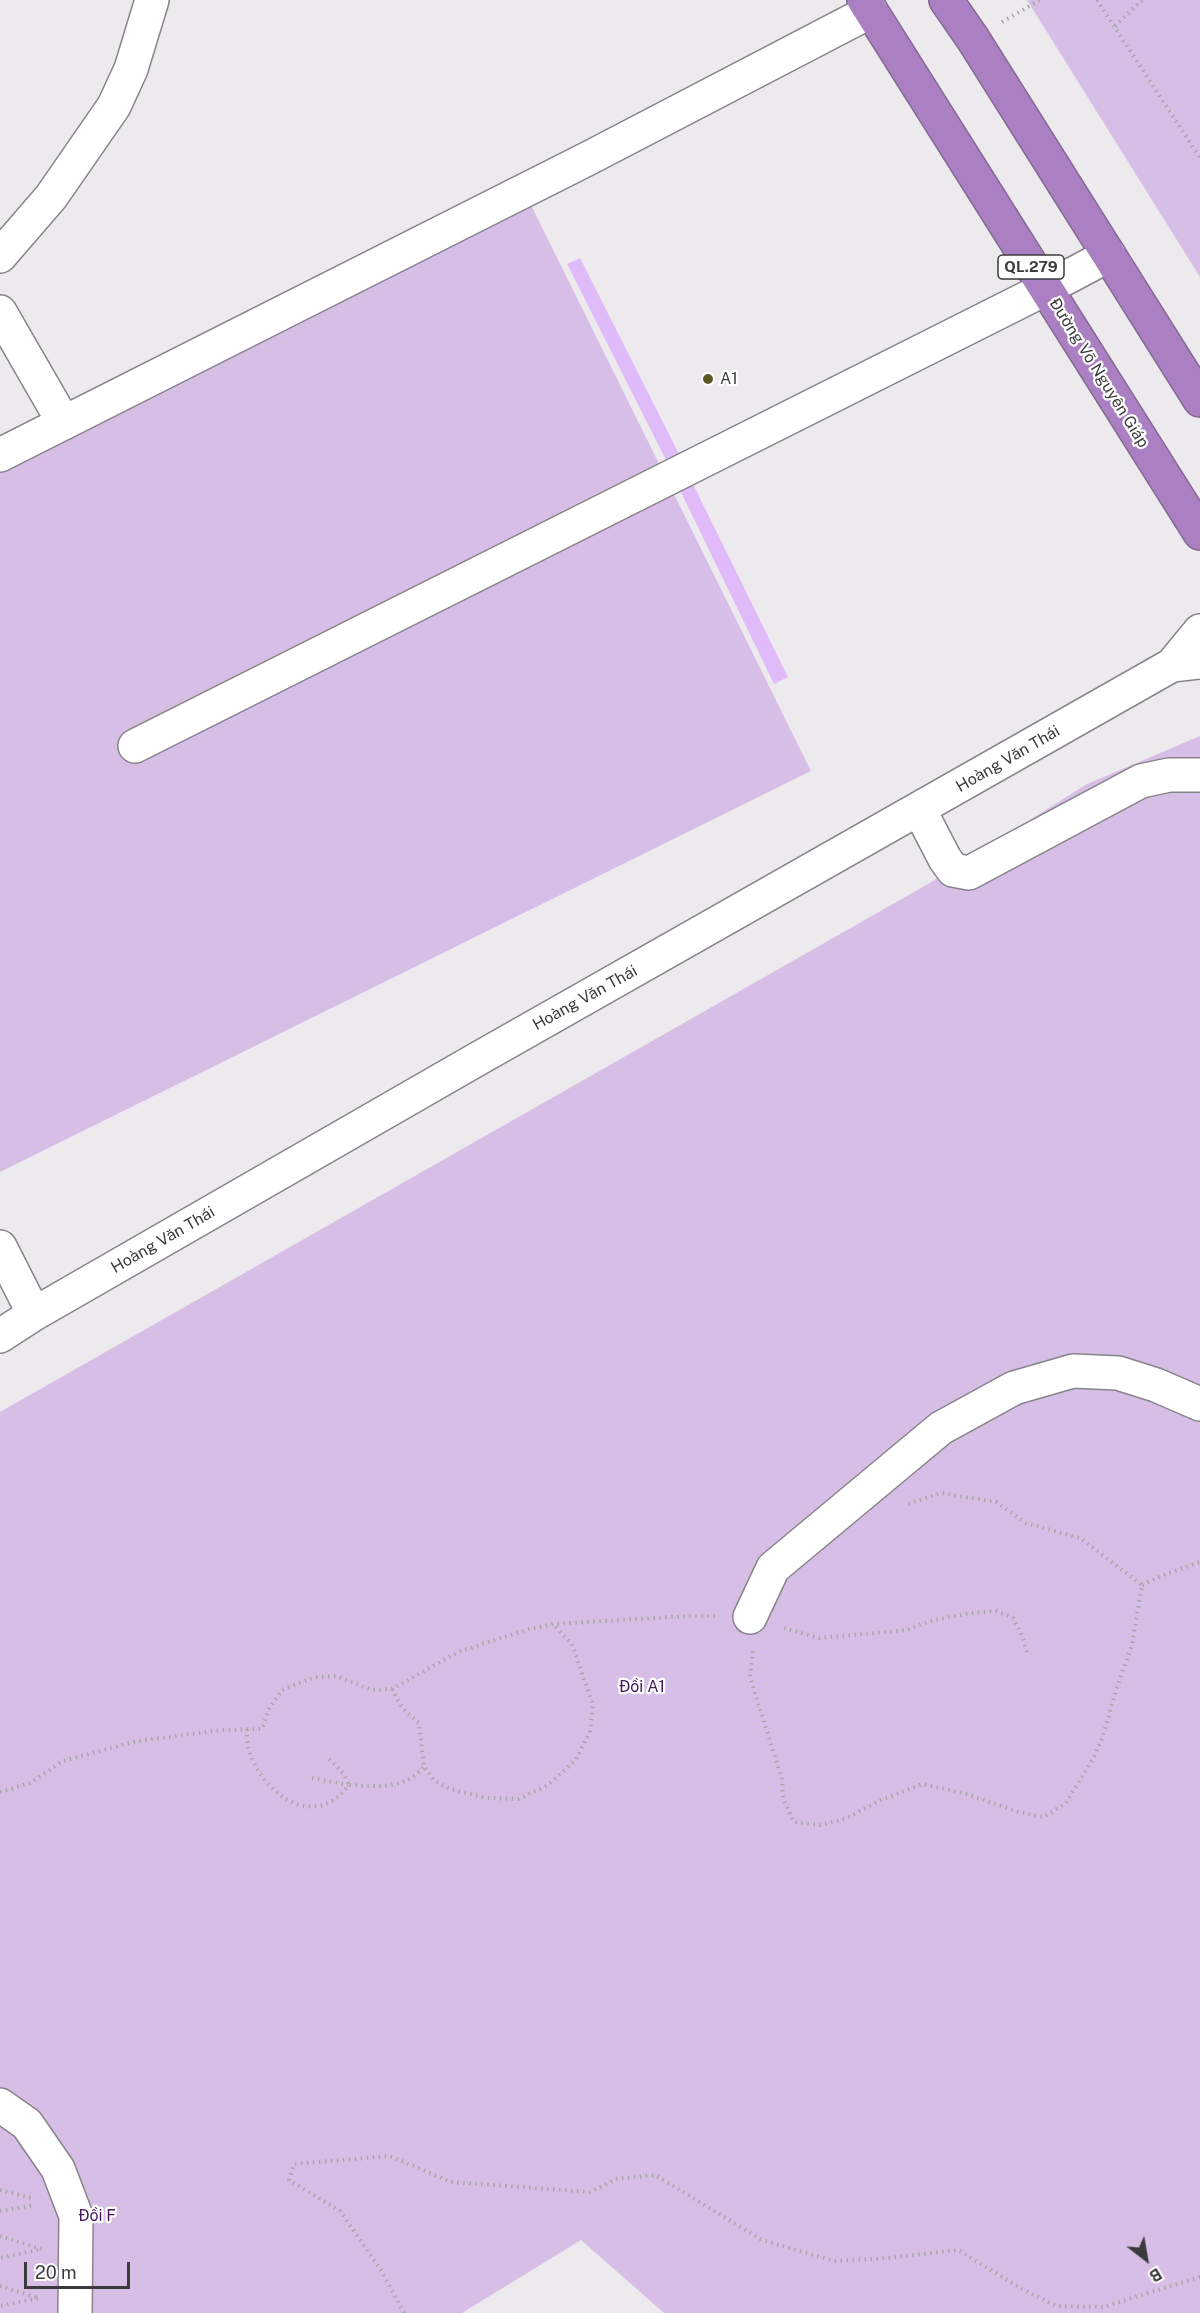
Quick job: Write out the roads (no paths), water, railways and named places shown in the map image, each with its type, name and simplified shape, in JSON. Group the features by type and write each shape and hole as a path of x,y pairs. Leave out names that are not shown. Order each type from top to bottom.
{"highway":[{"path":"946,0 973,39 1200,400"},
{"name":"Đường Võ Nguyên Giáp","path":"867,6 1200,533"}],"street":[{"path":"0,256 51,197 114,106 131,69 152,0"},
{"path":"0,454 589,158 867,6"},
{"path":"135,746 1045,290 1109,255"},
{"path":"0,312 64,423"},
{"path":"1186,664 1200,631"},
{"name":"Hoàng Văn Thái","path":"0,1336 34,1314 474,1061 919,809 1186,664"},
{"path":"919,809 953,870 969,873 1141,781 1169,775 1200,775"},
{"path":"0,1246 34,1314"},
{"path":"750,1617 773,1568 942,1428 1014,1388 1073,1371 1118,1373 1156,1385 1200,1404"},
{"path":"0,2105 27,2124 58,2169 76,2216 75,2313"}],"place":[{"name":"A1","path":"708,379"}],"park label":[{"name":"Đồi A1","path":"642,1687"},
{"name":"Đồi F","path":"97,2216"}]}
